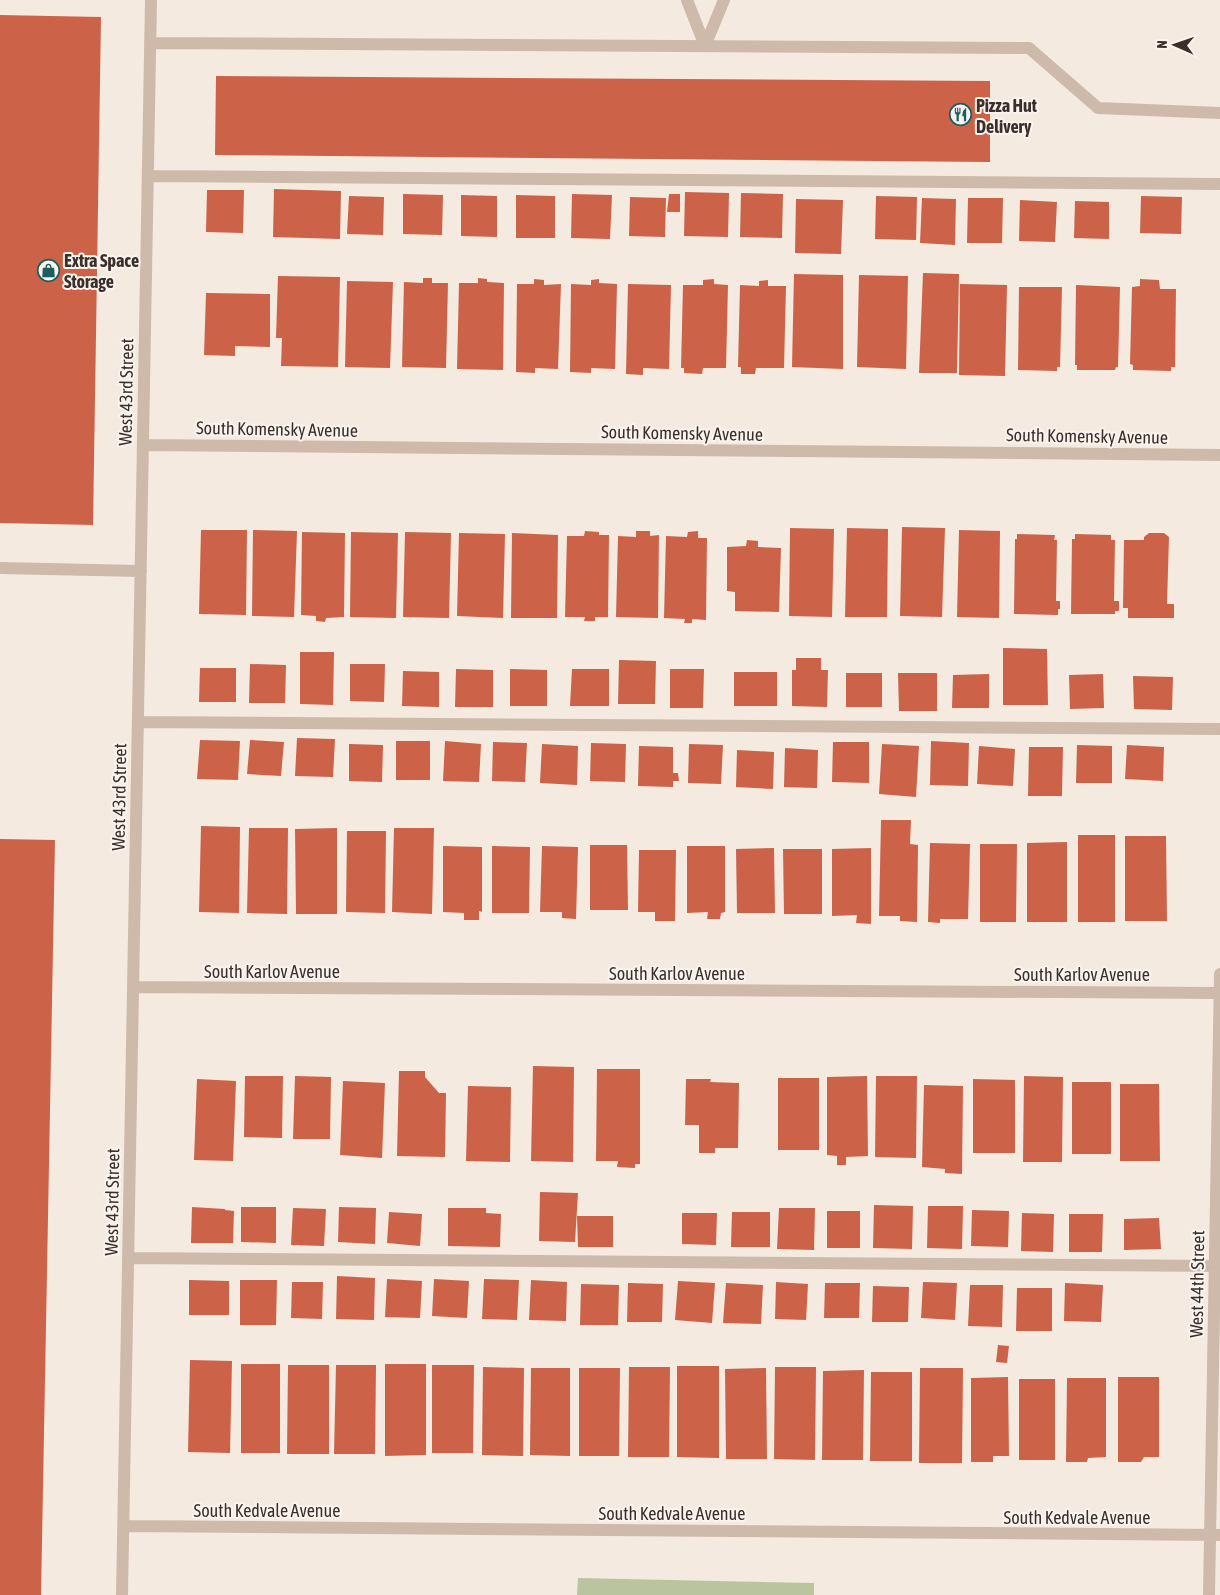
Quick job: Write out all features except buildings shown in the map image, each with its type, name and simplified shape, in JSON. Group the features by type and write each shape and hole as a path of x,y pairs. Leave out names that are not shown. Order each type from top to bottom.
{"street":[{"name":"West 43rd Street","path":"122,1595 151,0"},
{"path":"687,0 705,46"},
{"path":"705,46 724,0"},
{"path":"150,43 1029,48 1098,108 1220,113"},
{"path":"148,176 1220,184"},
{"name":"South Komensky Avenue","path":"143,445 1220,455"},
{"path":"0,568 141,571"},
{"path":"138,722 1220,729"},
{"name":"West 44th Street","path":"1209,1595 1215,1535 1220,974"},
{"name":"South Karlov Avenue","path":"133,987 1220,993"},
{"path":"128,1258 1218,1266"},
{"name":"South Kedvale Avenue","path":"124,1526 1215,1535"}],"green space":[{"path":"578,1578 814,1583 814,1595 577,1595"}],"place":[{"name":"Pizza Hut Delivery","path":"960,115"},
{"name":"Extra Space Storage","path":"48,270"}]}
